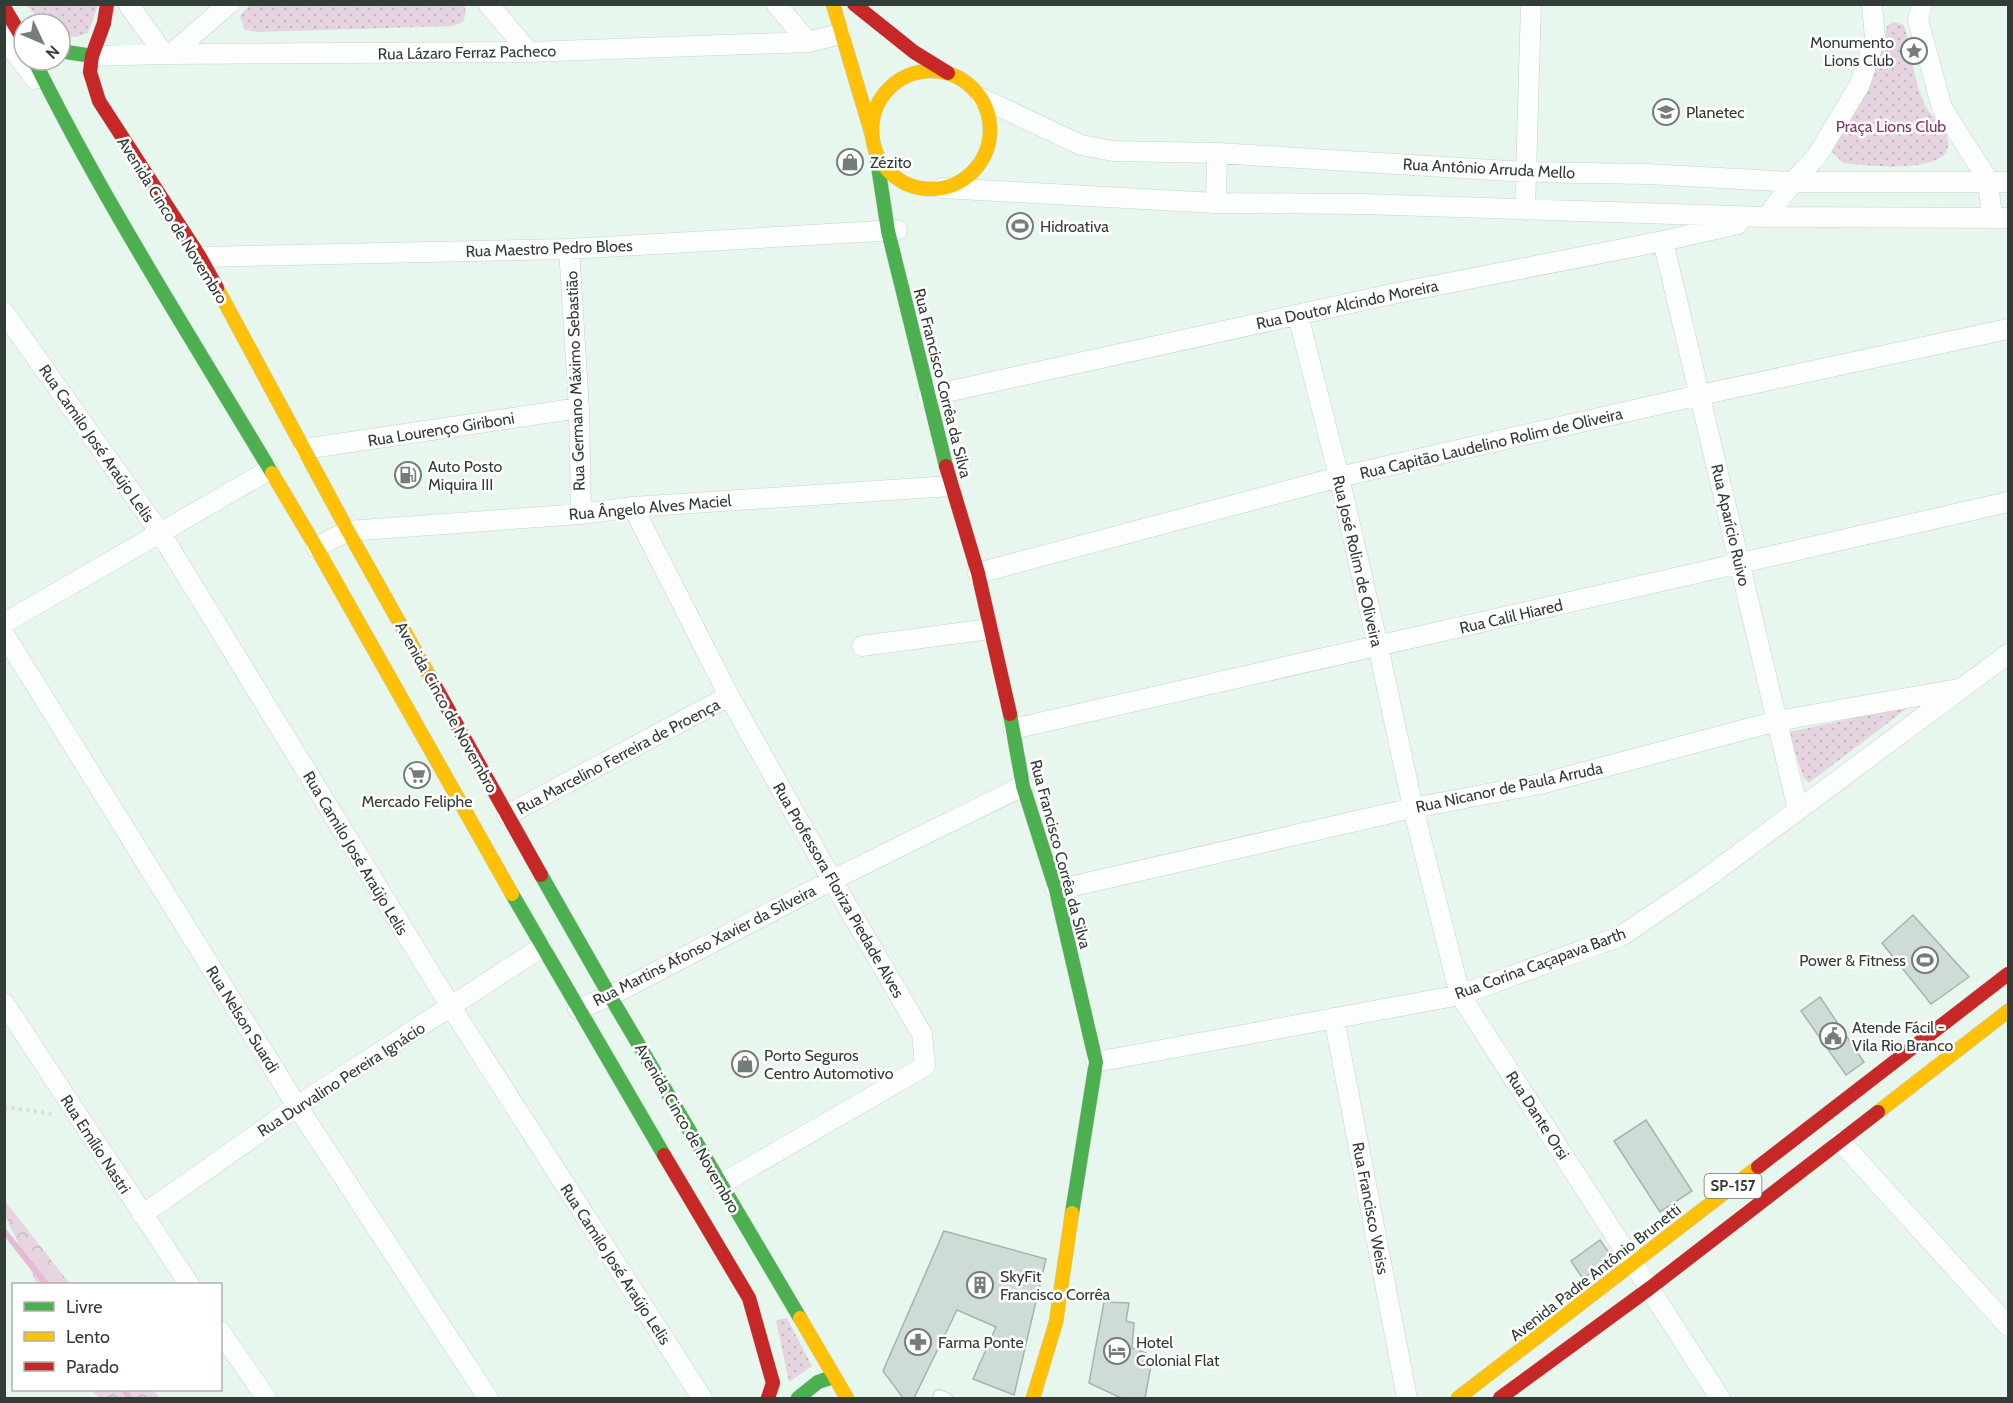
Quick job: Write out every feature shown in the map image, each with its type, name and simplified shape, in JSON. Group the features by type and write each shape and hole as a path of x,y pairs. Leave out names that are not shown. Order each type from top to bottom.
{"main road":[{"name":"Avenida Cinco de Novembro","path":"107,4 104,23 92,56 90,72 99,101 200,257 348,531 507,815 610,996 847,1398"},
{"path":"833,4 863,31 914,52 967,83 981,98 988,115 990,134 986,153 975,170 960,182 917,197"},
{"path":"854,4 863,31 872,136 876,153 883,165 898,179 917,188 936,189"},
{"path":"4,7 12,21"},
{"path":"72,53 92,56"},
{"path":"872,136 874,117 882,98 895,84 912,75 931,71 950,74"},
{"name":"Avenida Cinco de Novembro","path":"40,72 61,115 316,547 542,947 749,1298 773,1383 768,1398"},
{"name":"Rua Francisco Corrêa da Silva","path":"876,153 895,226 894,251 928,396 951,486 978,573 1013,729 1023,786 1056,890 1096,1062 1056,1322 1033,1398"},
{"name":"Avenida Padre Antônio Brunetti","path":"1458,1398 2008,974"},
{"name":"SP-157","path":"1500,1398 1650,1288 2008,1011"},
{"path":"798,1398 818,1382 833,1377"}],"street":[{"path":"128,4 168,54 229,4"},
{"path":"488,4 529,52"},
{"path":"776,4 808,42"},
{"path":"1525,210 1532,4"},
{"path":"1862,4 1890,4"},
{"path":"936,189 1216,203 1362,204 1767,217 2000,218 1988,180 1942,108 1918,20 1922,4"},
{"path":"1767,217 1793,182 1817,156 1860,84 1875,38 1872,5"},
{"name":"Rua Lázaro Ferraz Pacheco","path":"92,56 529,52 808,42 863,31"},
{"name":"Avenida Cinco de Novembro","path":"4,38 61,115"},
{"name":"Rua Antônio Arruda Mello","path":"981,98 1081,145 1113,151 1217,153 1526,172 1647,174 1793,182 1988,180 2008,182"},
{"path":"1216,203 1217,153"},
{"name":"Rua Doutor Alcindo Moreira","path":"928,396 1392,294 1663,241 1767,217"},
{"name":"Rua Maestro Pedro Bloes","path":"200,257 569,249 895,226"},
{"name":"Rua Aparício Ruivo","path":"1663,241 1798,810"},
{"name":"Rua Germano Máximo Sebastião","path":"569,249 579,408 580,514"},
{"name":"Rua Camilo José Araújo Lelis","path":"4,312 161,534 451,1007 702,1398"},
{"name":"Rua José Rolim de Oliveira","path":"1298,315 1339,477 1413,808"},
{"name":"Rua Capitão Laudelino Rolim de Oliveira","path":"978,573 1339,477 1700,395 2008,329"},
{"name":"Rua Lourenço Giriboni","path":"304,449 579,408"},
{"path":"4,623 269,470"},
{"name":"Rua Ângelo Alves Maciel","path":"348,531 580,514 633,507 951,486"},
{"name":"Rua Calil Hiared","path":"1013,729 2008,502"},
{"name":"Rua Professora Floriza Piedade Alves","path":"633,507 729,696 922,1034 925,1066 721,1184"},
{"path":"316,547 348,531"},
{"path":"862,646 989,629"},
{"name":"Rua Nelson Suardi","path":"4,634 297,1106 488,1398"},
{"name":"Rua Corina Caçapava Barth","path":"1096,1062 1460,995 1621,936 1701,882 2008,654"},
{"name":"Rua Nicanor de Paula Arruda","path":"1056,890 1413,808 1540,784 1778,721 1963,688"},
{"name":"Rua Marcelino Ferreira de Proença","path":"507,815 729,696"},
{"name":"Rua Martins Afonso Xavier da Silveira","path":"578,1009 610,996 832,880 1023,786"},
{"name":"Rua Dante Orsi","path":"1413,808 1460,995 1719,1398"},
{"name":"Rua Durvalino Pereira Ignácio","path":"142,1215 297,1106 542,947"},
{"name":"Rua Emílio Nastri","path":"4,1003 188,1283"},
{"name":"Rua Francisco Weiss","path":"1334,1018 1407,1398"},
{"path":"1840,1141 2008,1326"},
{"path":"222,1334 266,1398"}],"lane":[{"path":"938,1398 939,1395 947,1398"}],"path":[{"path":"4,1107 78,1117"}],"green space":[{"path":"464,4 466,13 463,22 453,26 257,32 245,30 240,16 250,5"},
{"path":"27,5 98,5 88,33 76,37 72,37 72,12 33,12"},
{"name":"Praça Lions Club","path":"1893,22 1904,25 1921,95 1948,140 1946,152 1937,159 1923,164 1906,166 1843,163 1832,152 1830,141 1883,44 1887,26"},
{"path":"1910,706 1809,783 1803,777 1789,732"},
{"path":"5,1201 69,1283 37,1283 5,1215"},
{"path":"787,1318 812,1366 789,1382 776,1320"},
{"path":"92,1391 154,1391 160,1398 99,1398"}],"building":[{"name":"Power & Fitness","path":"1913,915 1969,977 1931,1004 1882,943"},
{"name":"Atende Fácil - Vila Rio Branco","path":"1820,997 1864,1062 1846,1075 1801,1011"},
{"path":"1646,1120 1692,1191 1660,1212 1614,1141"},
{"path":"944,1231 1046,1259 1014,1395 973,1379 996,1327 957,1310 914,1398 903,1398 883,1371"},
{"path":"1600,1240 1612,1257 1583,1279 1571,1261"},
{"name":"Hotel Colonial Flat","path":"1104,1302 1129,1303 1126,1321 1134,1323 1132,1348 1146,1353 1145,1364 1151,1366 1145,1398 1121,1398 1089,1383"}],"waterway":[{"path":"4,1231 45,1283"},
{"path":"126,1391 129,1398"}],"traffic: fast":[{"path":"72,53 92,56"},
{"path":"40,72 119,217 272,473"},
{"path":"876,153 888,231 946,466"},
{"path":"1010,714 1023,786 1056,890 1096,1062 1072,1213"},
{"path":"541,875 800,1318"},
{"path":"512,894 664,1155"},
{"path":"798,1398 818,1382 833,1377"}],"traffic: slow":[{"path":"833,4 872,135"},
{"path":"931,71 964,81 980,97 990,130 980,163 964,179 931,189 898,179 882,163 872,130 882,97 898,81 931,71"},
{"path":"217,288 348,531 430,677"},
{"path":"272,473 512,894"},
{"path":"1878,1112 2008,1011"},
{"path":"1458,1398 1758,1167"},
{"path":"1033,1398 1056,1322 1072,1213"},
{"path":"800,1318 847,1398"}],"traffic: jam":[{"path":"107,4 104,23 92,56 90,72 99,101 200,257 217,288"},
{"path":"854,4 914,52 948,73"},
{"path":"4,7 12,21"},
{"path":"946,466 978,573 1010,714"},
{"path":"430,677 541,875"},
{"path":"1758,1167 2008,974"},
{"path":"1500,1398 1650,1288 1878,1112"},
{"path":"664,1155 749,1298 773,1383 768,1398"}],"place":[{"name":"Monumento Lions Club","path":"1914,51"},
{"name":"Planetec","path":"1666,112"},
{"name":"Zézito","path":"850,162"},
{"name":"Hidroativa","path":"1020,226"},
{"name":"Auto Posto Miquira III","path":"408,475"},
{"name":"Mercado Feliphe","path":"417,775"},
{"name":"Power & Fitness","path":"1925,960"},
{"name":"Atende Fácil - Vila Rio Branco","path":"1833,1036"},
{"name":"Porto Seguros Centro Automotivo","path":"745,1064"},
{"name":"SkyFit Francisco Corrêa","path":"980,1285"},
{"name":"Farma Ponte","path":"918,1342"},
{"name":"Hotel Colonial Flat","path":"1117,1351"}]}
